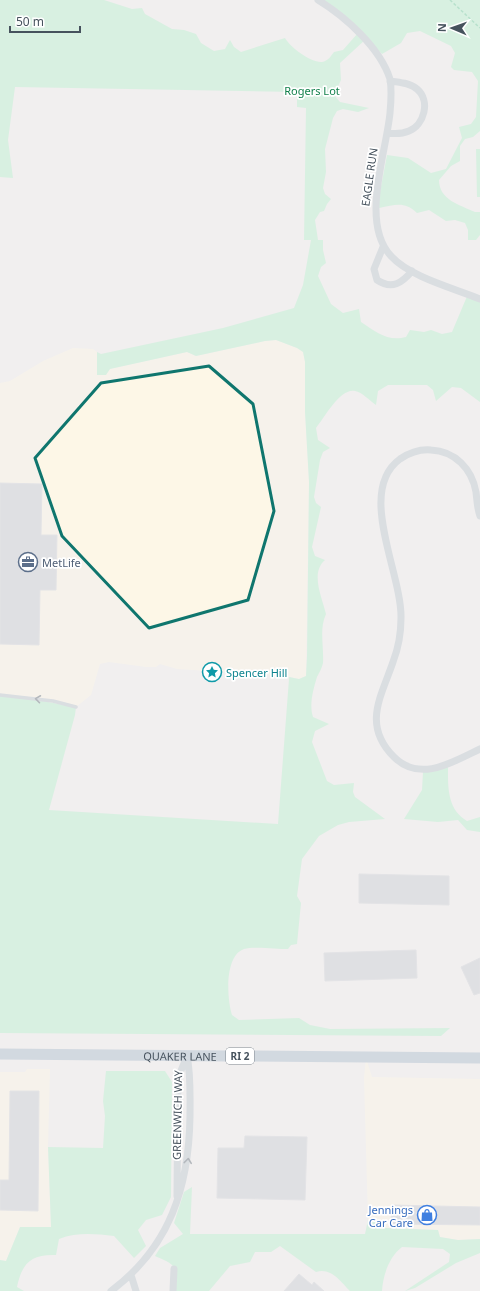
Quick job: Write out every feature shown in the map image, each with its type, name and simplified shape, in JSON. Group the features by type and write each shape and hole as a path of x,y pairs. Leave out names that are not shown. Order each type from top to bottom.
{"main road":[{"name":"QUAKER LANE","path":"0,1054 480,1058"}],"street":[{"name":"EAGLE RUN","path":"318,0 343,19 373,47 380,58 390,81 391,104 375,211 377,230 383,247 396,261 412,271 480,299"},
{"path":"387,133 403,133 410,131 421,121 425,106 421,94 417,89 406,84 390,81"},
{"path":"383,247 374,269 377,280 386,285 395,285 404,280 412,271"},
{"path":"480,516 471,477 462,463 442,452 427,450 412,453 392,466 384,479 380,498 380,510 400,603 401,620 396,654 380,694 376,714 378,733 384,745 397,760 410,768 433,770 480,749"},
{"name":"GREENWICH WAY","path":"177,1198 178,1078 187,1055"},
{"name":"GREENWICH WAY","path":"111,1291 132,1275 156,1245 166,1228 182,1186 189,1154 191,1078 187,1055"},
{"path":"173,1291 174,1269"},
{"path":"132,1275 136,1291"}],"lane":[{"path":"0,694 53,701 76,707"}],"path":[{"path":"450,0 480,28"}],"highlighted area":[{"path":"209,366 253,404 274,511 248,600 149,628 62,536 35,458 101,383"}],"shaded area":[{"path":"276,340 297,348 303,352 305,362 305,412 309,482 306,676 299,679 286,676 177,669 160,664 156,667 146,667 109,662 100,664 91,695 76,707 0,695 0,383 10,381 43,361 73,348 93,349 97,352 97,375 105,375 110,369 187,352 196,356"},
{"path":"366,1058 372,1077 480,1079 480,1239 458,1240 440,1237 438,1230 386,1228 377,1222 368,1220 364,1078"},
{"path":"27,1069 50,1069 48,1147 51,1227 20,1227 6,1261 0,1260 0,1072 25,1072"}],"green space":[{"name":"Rogers Lot","path":"0,0 104,0 132,9 142,8 145,14 172,29 184,30 196,34 201,43 214,51 225,49 230,40 234,47 241,52 285,38 291,46 301,54 317,62 322,62 328,59 334,52 343,50 358,33 318,0 480,0 480,131 473,137 465,139 460,146 460,161 451,166 439,180 440,187 446,197 451,201 475,212 480,212 480,235 476,240 468,240 468,230 465,223 455,220 446,221 429,210 417,213 404,205 379,208 379,197 387,155 408,158 431,173 446,169 462,138 459,127 471,124 476,117 478,81 472,72 454,70 451,67 455,53 451,46 420,31 407,33 401,43 382,54 366,39 340,63 341,80 334,95 340,102 369,108 358,112 343,109 337,111 333,118 325,149 326,172 323,188 325,194 331,199 324,211 320,212 315,220 318,240 323,240 323,250 326,263 321,267 318,276 331,304 343,313 359,309 361,322 382,335 393,338 406,337 410,330 424,332 431,330 442,334 452,332 468,294 480,297 480,402 461,388 452,387 436,401 433,390 427,385 388,385 378,391 376,405 358,392 349,391 338,398 316,428 318,440 330,448 323,452 320,460 314,497 316,503 321,507 312,547 315,556 325,560 318,572 318,586 326,614 322,632 323,663 314,687 311,708 313,717 329,724 315,731 312,742 327,781 334,785 354,783 353,792 355,797 385,819 349,822 338,825 319,836 302,859 297,896 301,903 297,944 291,945 288,949 244,949 238,953 233,960 230,969 228,989 232,1015 239,1020 299,1018 310,1025 330,1029 450,1028 441,1036 0,1033 0,695 15,696 76,707 49,810 278,824 289,677 299,679 306,676 309,482 305,412 305,362 303,352 297,348 276,340 265,341 196,356 187,352 110,369 106,375 97,375 97,352 101,354 223,328 294,308 303,285 311,240 304,240 306,108 297,107 297,92 15,87 8,140 13,178 0,177"},
{"path":"476,149 480,149 480,197 477,197"},
{"path":"448,767 448,782 452,804 460,816 467,821 480,817 480,832 467,830 458,820 438,822 404,819 422,790 423,772"},
{"path":"106,1071 165,1071 172,1082 171,1197 162,1215 146,1220 138,1230 146,1246 134,1258 114,1236 86,1234 73,1235 59,1239 56,1255 47,1255 34,1258 25,1266 17,1287 24,1291 0,1291 0,1260 6,1261 20,1227 51,1227 48,1147 103,1148 105,1116 103,1101"},
{"path":"192,1187 190,1234 365,1234 368,1220 377,1222 384,1220 386,1228 438,1230 440,1237 458,1240 480,1239 480,1253 456,1263 415,1288 405,1291 449,1262 450,1254 443,1249 402,1247 390,1261 382,1291 350,1291 331,1273 321,1271 316,1272 280,1246 271,1252 255,1252 250,1262 230,1266 209,1291 176,1291 176,1276 174,1268 168,1262 155,1256 160,1248 183,1234 174,1223 184,1192"}],"building":[{"name":"MetLife","path":"0,483 42,484 41,535 57,535 56,590 40,590 39,645 0,644"},
{"path":"359,874 449,876 449,905 359,903"},
{"path":"416,950 417,978 325,981 324,953"},
{"path":"480,958 480,993 474,995 461,967"},
{"path":"10,1091 39,1091 38,1211 0,1210 0,1180 9,1180"},
{"path":"245,1136 307,1137 305,1200 217,1198 218,1148 244,1148"},
{"name":"Jennings Car Care","path":"392,1205 480,1207 480,1225 391,1224"},
{"path":"299,1274 312,1285 314,1282 324,1291 284,1291"}],"place":[{"name":"MetLife","path":"28,562"},
{"name":"Spencer Hill","path":"212,672"},
{"name":"Jennings Car Care","path":"427,1215"}]}
